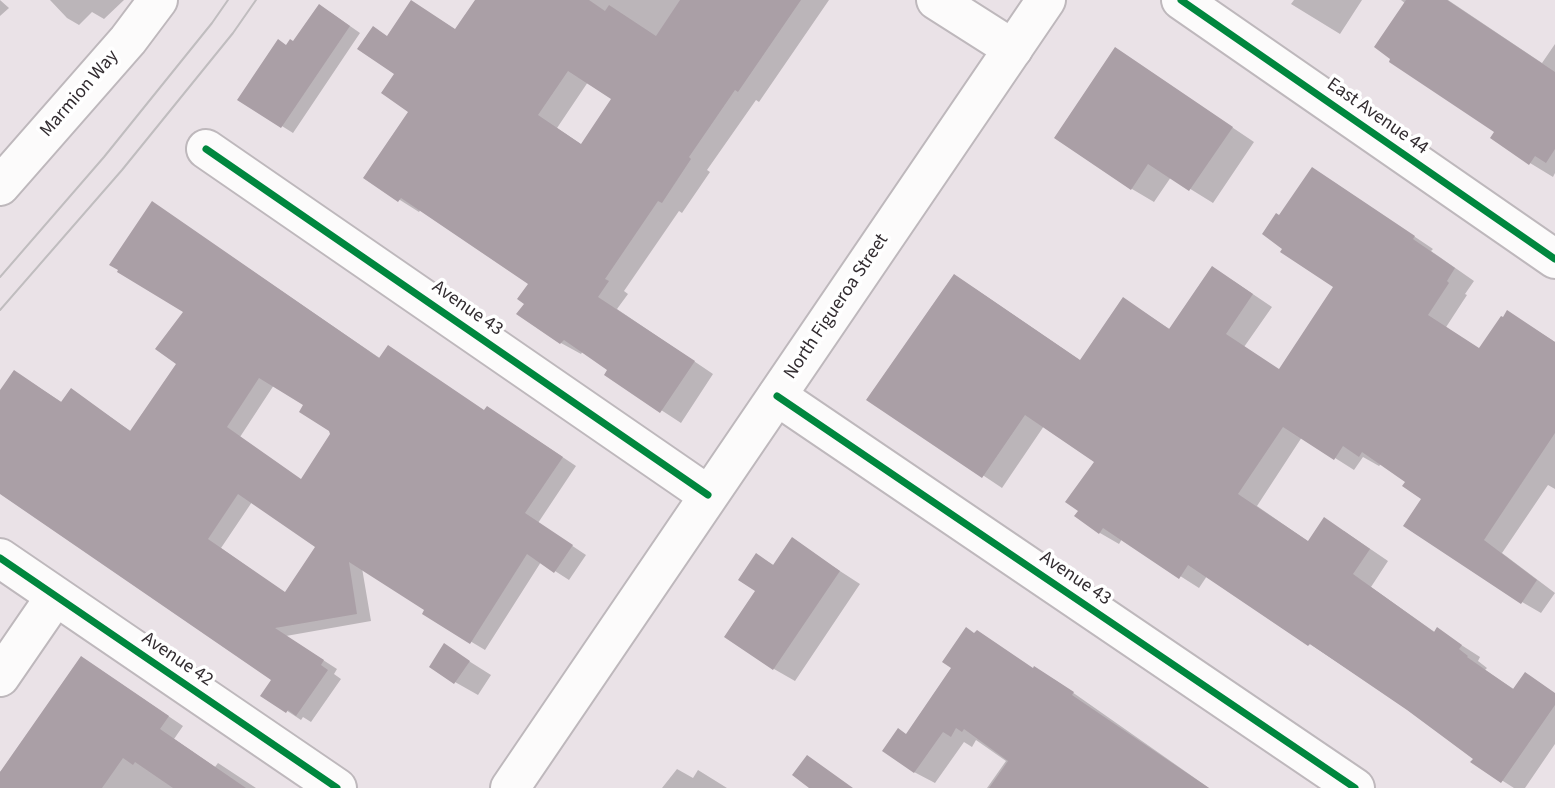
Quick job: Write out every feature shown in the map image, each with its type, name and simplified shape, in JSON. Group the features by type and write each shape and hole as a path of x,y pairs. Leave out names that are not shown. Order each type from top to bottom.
{"street":[{"name":"Marmion Way","path":"0,186 128,40 158,0"},
{"path":"936,0 1013,49"},
{"name":"North Figueroa Street","path":"510,788 1046,0"},
{"name":"East Avenue 44","path":"1181,0 1555,259"},
{"name":"Avenue 43","path":"206,149 708,495"},
{"name":"Avenue 43","path":"777,396 1356,788"},
{"name":"Avenue 42","path":"0,558 337,788"},
{"path":"0,677 55,597"}],"building":[{"path":"411,0 455,29 475,0 589,0 605,11 609,5 656,36 680,0 801,0 738,92 735,90 689,157 691,159 662,203 658,201 605,279 609,281 598,297 695,361 660,413 604,375 607,370 564,340 560,344 516,314 524,304 517,299 528,284 401,198 398,202 363,178 408,112 381,93 394,74 357,49 373,26 387,36","holes":["568,71 611,99 581,144 538,115"]},
{"path":"1406,0 1447,0 1555,72 1555,149 1546,163 1535,156 1529,165 1490,138 1494,132 1389,62 1390,59 1374,47"},
{"path":"319,4 350,26 281,128 237,100 278,39 286,45 290,39 293,41"},
{"path":"1115,47 1233,127 1189,191 1148,164 1131,190 1054,138"},
{"path":"1312,167 1415,236 1413,239 1455,268 1447,281 1449,283 1428,315 1479,348 1507,310 1555,342 1555,433 1484,540 1537,580 1521,604 1403,526 1421,499 1402,486 1405,482 1362,452 1359,457 1343,446 1334,460 1283,427 1238,494 1308,541 1324,517 1370,549 1353,574 1434,632 1437,627 1462,645 1459,649 1467,657 1513,689 1525,672 1555,693 1555,705 1501,783 1470,762 1473,759 1407,710 1188,565 1179,579 1103,528 1099,534 1074,516 1078,511 1065,502 1094,462 1025,415 982,478 866,400 954,274 1080,360 1123,297 1169,329 1212,266 1253,294 1226,334 1279,369 1333,287 1280,252 1282,249 1262,234 1276,213 1279,215"},
{"path":"152,201 379,358 388,345 484,410 487,406 563,457 525,513 573,545 554,573 527,554 470,644 422,614 424,610 349,562 357,614 275,628 324,660 321,665 328,670 296,716 288,710 286,713 260,696 271,680 0,494 0,390 14,370 61,402 71,388 130,431 176,364 155,349 183,312 109,265","holes":["259,378 303,405 299,412 329,431 330,434 301,479 227,427","238,494 315,547 285,592 208,539"]},
{"path":"792,537 840,571 773,670 724,637 755,591 738,580 756,553 773,565"},
{"path":"966,627 974,633 977,630 1074,692 1072,695 1209,788 989,788 1008,761 964,729 962,732 956,728 951,737 943,732 914,773 882,751 898,728 906,734 951,668 942,662"},
{"path":"444,643 470,661 454,684 429,667"},
{"path":"81,656 169,716 160,729 246,788 173,788 135,762 133,765 123,758 102,788 0,788 0,772"},
{"path":"807,755 853,788 809,788 792,775"}],"tram line":[{"path":"0,277 104,157 228,0"},
{"path":"0,310 122,170 233,33 256,0"}],"cycle path":[{"path":"1181,0 1555,259"},
{"path":"206,149 708,495"},
{"path":"777,396 1355,788"},
{"path":"0,558 337,788"}]}
